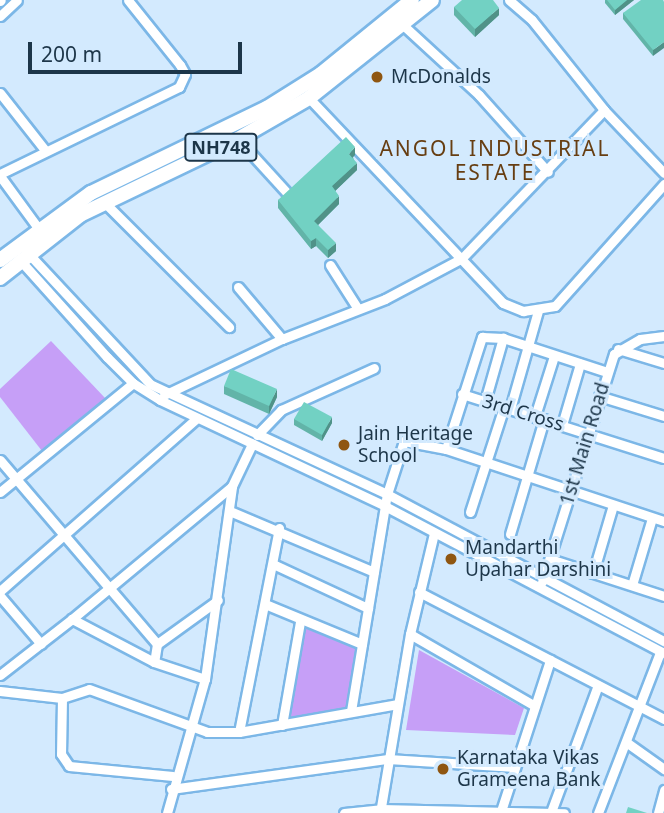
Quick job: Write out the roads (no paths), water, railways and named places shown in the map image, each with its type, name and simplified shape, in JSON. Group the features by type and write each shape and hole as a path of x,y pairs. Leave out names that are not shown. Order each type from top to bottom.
{"highway":[{"name":"NH748","path":"0,278 38,228 91,193 267,108 356,48 412,0"},
{"name":"NH748","path":"0,260 104,202 238,139 309,98 404,25 432,0"}],"street":[{"path":"0,16 17,0"},
{"path":"38,228 0,175 44,149 179,87 184,80 180,65 128,0"},
{"path":"509,0 532,20 604,110 664,173"},
{"path":"404,25 479,95 548,172"},
{"path":"0,93 44,149"},
{"path":"309,98 503,303 538,311 555,306 664,184"},
{"path":"163,396 282,339 358,309 462,258 548,172 604,110"},
{"path":"238,139 288,194"},
{"path":"104,202 229,327"},
{"path":"20,251 133,383 255,439 434,533 664,641"},
{"path":"20,251 141,377 163,396 197,418 387,494 662,653 638,706 598,813"},
{"path":"330,265 358,309"},
{"path":"238,287 282,339"},
{"path":"470,512 528,348 538,311"},
{"path":"446,449 478,340 486,335 503,338 607,372"},
{"path":"618,349 639,339 664,336"},
{"path":"485,401 503,338"},
{"path":"618,349 664,363"},
{"name":"1st Main Road","path":"542,583 587,432 607,372 618,349"},
{"path":"510,534 528,474 554,356"},
{"path":"562,425 580,364"},
{"path":"167,813 173,776 205,680 232,512 233,486 255,439 281,411 374,368"},
{"path":"0,492 133,383"},
{"name":"3rd Cross","path":"462,394 664,458"},
{"path":"599,396 664,416"},
{"path":"41,644 0,593 62,532 123,486 197,418"},
{"path":"351,711 387,494 402,443 412,439 487,461 528,474 570,492 664,521"},
{"path":"0,460 113,588 157,644"},
{"path":"0,675 113,588 233,486"},
{"path":"593,573 613,505"},
{"path":"232,512 279,528 373,572"},
{"path":"632,585 652,518"},
{"path":"239,732 279,528"},
{"path":"380,811 410,634 434,533"},
{"path":"550,559 664,596"},
{"path":"273,564 368,608"},
{"path":"419,592 664,719"},
{"path":"154,662 157,644 218,600"},
{"path":"265,604 300,622 362,645"},
{"path":"72,618 154,662 205,680"},
{"path":"282,725 300,622"},
{"path":"410,634 535,706"},
{"path":"501,811 550,660"},
{"path":"551,812 598,685"},
{"path":"0,691 62,698 89,689 190,729 239,732 397,704"},
{"path":"62,698 61,754 69,766 173,776"},
{"path":"626,742 664,769"},
{"path":"171,789 388,759 515,767"},
{"path":"657,813 664,790"},
{"path":"344,813 564,813"}],"place":[{"name":"McDonalds","path":"377,77"},
{"name":"Jain Heritage School","path":"344,445"},
{"name":"Mandarthi Upahar Darshini","path":"451,559"},
{"name":"Karnataka Vikas Grameena Bank","path":"443,769"}],"district":[{"name":"ANGOL INDUSTRIAL ESTATE","path":"495,160"}]}
